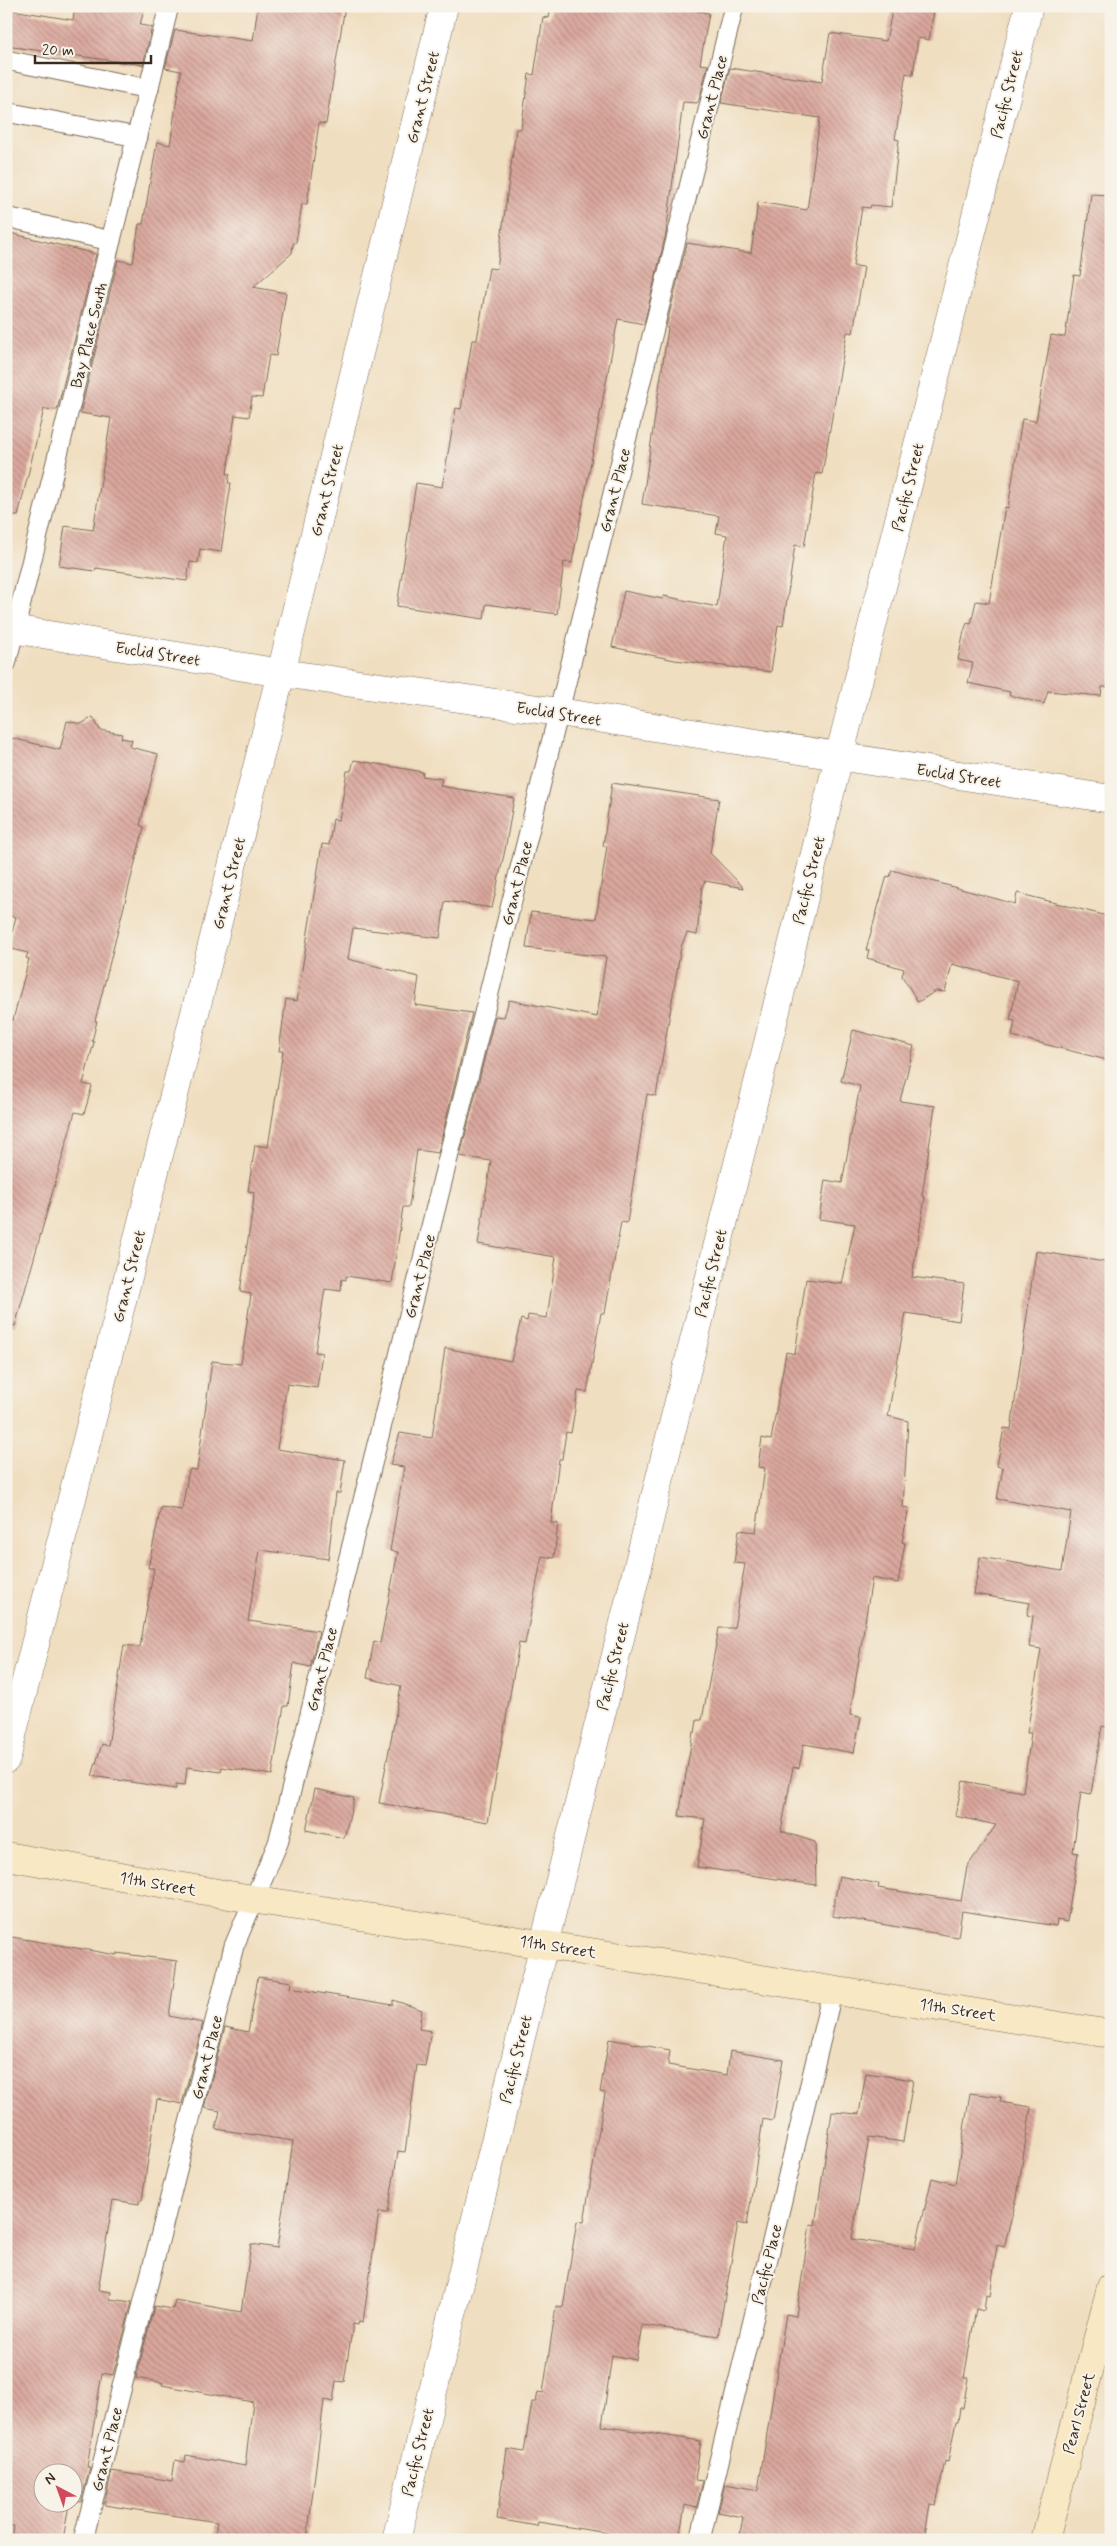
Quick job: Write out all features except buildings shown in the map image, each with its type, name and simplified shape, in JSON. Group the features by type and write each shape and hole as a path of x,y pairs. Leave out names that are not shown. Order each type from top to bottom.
{"street":[{"name":"Grant Street","path":"6,1759 281,673 444,6"},
{"name":"Pacific Street","path":"396,2540 838,757 1028,6"},
{"name":"Euclid Street","path":"11,629 281,673 559,712 1111,799"},
{"name":"11th Street","path":"6,1856 252,1899 833,1988 1111,2034"},
{"name":"Pearl Street","path":"1045,2540 1111,2287"}],"lane":[{"name":"Bay Place South","path":"6,664 11,629 170,6"},
{"name":"Grant Place","path":"83,2540 234,1946 252,1899 278,1843 734,6"},
{"path":"6,60 149,89"},
{"path":"6,112 137,138"},
{"path":"6,217 111,241"},
{"name":"Pacific Place","path":"700,2540 833,1988"}]}
